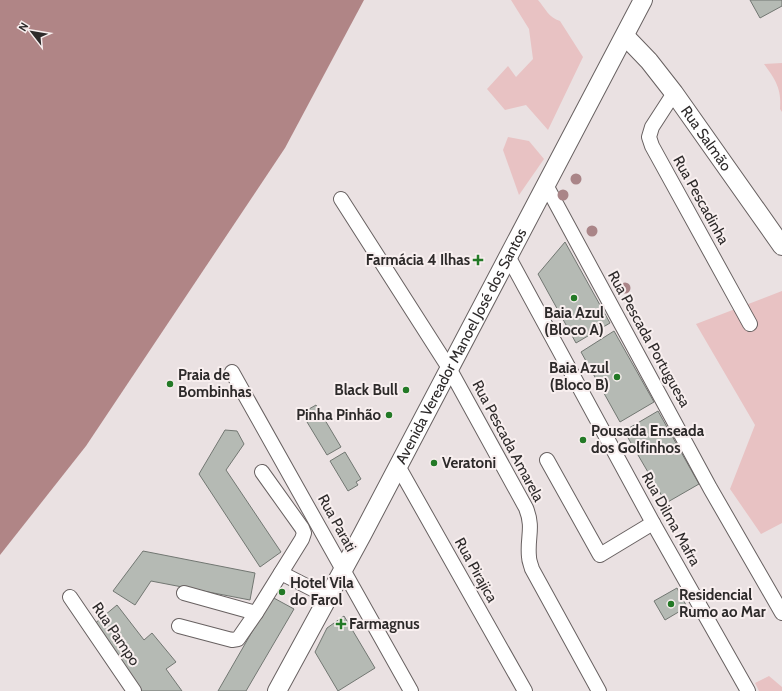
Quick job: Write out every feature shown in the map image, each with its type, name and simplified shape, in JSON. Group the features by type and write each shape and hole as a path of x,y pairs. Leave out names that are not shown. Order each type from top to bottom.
{"main road":[{"name":"Avenida Vereador Manoel José dos Santos","path":"277,691 343,570 546,185 624,36 638,3"},
{"name":"Rua Salmão","path":"624,36 649,61 674,93 782,246"}],"street":[{"name":"Rua Pescadinha","path":"674,93 652,127 649,137 652,146 750,324"},
{"name":"Rua Pescada Portuguesa","path":"546,185 710,488 782,613"},
{"name":"Rua Pescada Amarela","path":"341,199 449,368 526,508 530,519 531,529 529,556 532,569 599,691"},
{"name":"Rua Dilma Mafra","path":"508,256 653,523 748,691"},
{"name":"Rua Parati","path":"232,372 411,691"},
{"path":"547,460 600,555 653,523"},
{"name":"Rua Pirajica","path":"398,466 525,691"},
{"path":"179,626 232,640 238,639 302,539 304,533 302,528 262,472"},
{"path":"281,573 328,597"},
{"path":"184,593 256,613"},
{"name":"Rua Pampo","path":"70,597 134,691"}],"shaded area":[{"path":"0,0 364,0 285,148 86,446 0,555"},
{"path":"511,0 538,0 553,18 560,21 583,57 548,130 526,105 505,110 487,89 508,66 516,77 533,59 529,29"},
{"path":"782,63 782,112 780,109 779,90 764,64"},
{"path":"508,137 529,141 544,159 519,195 503,150"},
{"path":"782,291 782,523 761,534 730,489 755,425 696,324"},
{"path":"769,676 782,687 782,691 759,691 755,683"}],"building":[{"path":"750,0 782,0 782,6 760,18"},
{"name":"Baia Azul (Bloco A)","path":"565,242 610,323 576,343 538,274"},
{"name":"Baia Azul (Bloco B)","path":"614,331 654,402 620,422 581,352"},
{"path":"316,405 341,447 327,455 304,417 311,412 309,409"},
{"path":"658,411 699,484 666,503 624,431"},
{"path":"225,430 237,431 244,444 226,470 281,552 260,567 199,474"},
{"path":"345,452 361,479 356,482 358,485 348,491 330,461"},
{"path":"143,551 255,573 250,600 151,581 135,605 113,591"},
{"name":"Residencial Rumo ao Mar","path":"677,588 687,607 665,620 654,601"},
{"path":"272,597 294,609 246,691 218,691"},
{"path":"117,605 144,640 152,633 176,662 166,669 182,691 140,691 93,625"},
{"path":"344,616 375,668 338,691 315,652 327,628"}],"place":[{"name":"Farmácia 4 Ilhas","path":"478,260"},
{"name":"Baia Azul (Bloco A)","path":"574,298"},
{"name":"Baia Azul (Bloco B)","path":"617,377"},
{"name":"Praia de Bombinhas","path":"170,384"},
{"name":"Black Bull","path":"406,390"},
{"name":"Pinha Pinhão","path":"389,415"},
{"name":"Pousada Enseada dos Golfinhos","path":"583,440"},
{"name":"Veratoni","path":"434,463"},
{"name":"Hotel Vila do Farol","path":"282,592"},
{"name":"Residencial Rumo ao Mar","path":"671,604"},
{"name":"Farmagnus","path":"341,624"}]}
